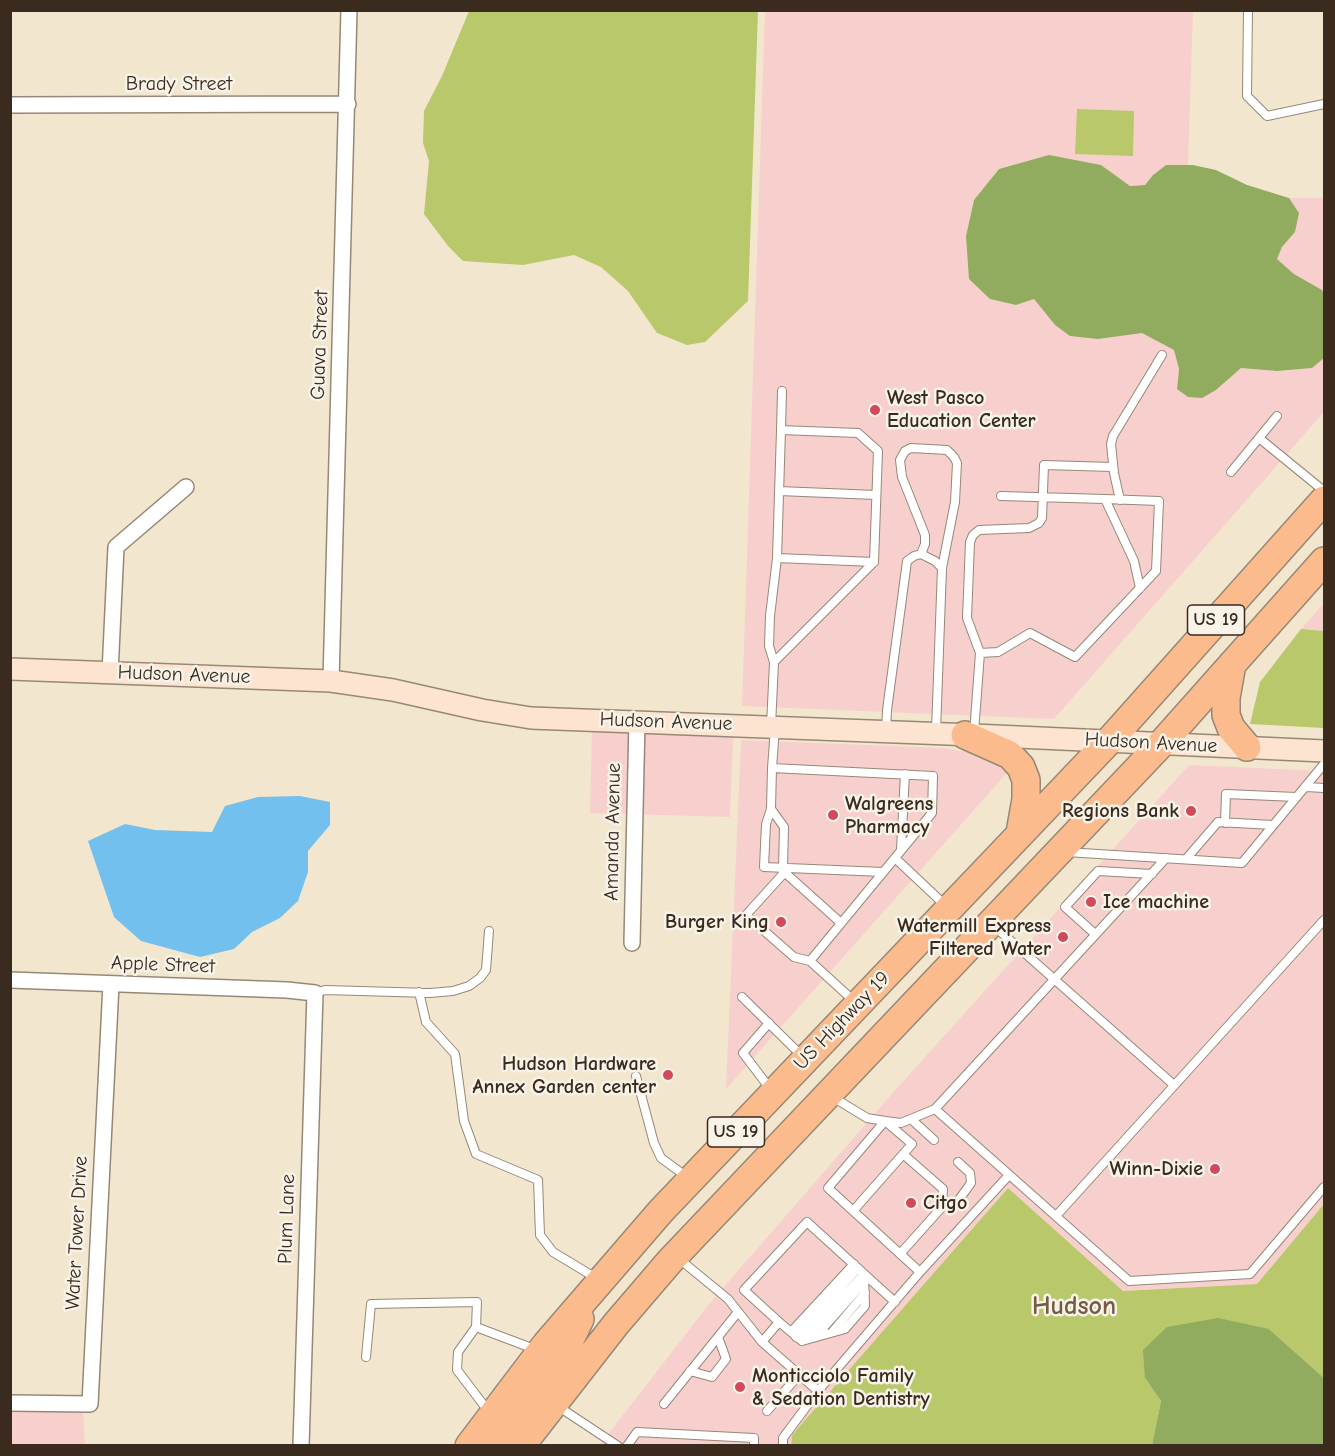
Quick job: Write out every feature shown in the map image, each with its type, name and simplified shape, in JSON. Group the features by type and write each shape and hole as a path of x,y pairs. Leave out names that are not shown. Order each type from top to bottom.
{"highway":[{"name":"US Highway 19","path":"468,1446 541,1351 600,1281 691,1180 1108,741 1324,500"},
{"name":"US Highway 19","path":"521,1446 616,1324 675,1256 1162,743 1324,561"},
{"path":"1232,664 1226,698 1226,715 1231,728 1247,747"},
{"path":"969,735 1010,755 1021,767 1026,780 1026,799 1020,834"},
{"path":"496,1446 561,1359 600,1281"}],"street":[{"name":"Guava Street","path":"331,681 349,10"},
{"name":"Brady Street","path":"10,105 348,104"},
{"path":"110,673 116,547 186,487"},
{"name":"Hudson Avenue","path":"10,669 331,681 393,690 482,710 531,718 936,733 1324,751"},
{"name":"Amanda Avenue","path":"632,943 637,721"},
{"name":"Apple Street","path":"10,980 287,990 315,993"},
{"name":"Water Tower Drive","path":"10,1403 90,1404 111,984"},
{"name":"Plum Lane","path":"301,1446 315,993"}],"lane":[{"path":"1248,10 1247,96 1267,116 1324,104"},
{"path":"1120,500 1113,467 1111,444 1113,436 1162,356"},
{"path":"782,391 777,558 769,646 774,662 771,809 766,824 764,867 883,872"},
{"path":"1231,472 1277,416"},
{"path":"774,662 874,562 878,451 858,433 782,430"},
{"path":"1259,438 1324,491"},
{"path":"921,554 926,544 925,535 902,477 900,460 905,451 911,448 947,450 957,464 954,502 942,568 936,733"},
{"path":"969,735 980,653 968,618 970,542 979,530 1029,528 1039,523 1042,518 1044,465 1113,467"},
{"path":"779,491 876,495"},
{"path":"980,653 998,652 1030,633 1076,657 1156,571 1159,501 1001,496"},
{"path":"1106,499 1134,561 1140,588"},
{"path":"886,731 908,561 921,554 935,561 942,568"},
{"path":"777,558 874,562"},
{"path":"1059,851 1242,862 1324,764"},
{"path":"772,768 933,776 932,813 810,961"},
{"path":"901,850 905,774"},
{"path":"1306,787 1324,788"},
{"path":"1225,823 1226,794 1296,798"},
{"path":"771,809 784,827 782,869 746,915 794,957 810,961 858,1004"},
{"path":"1186,859 1218,822 1273,825"},
{"path":"895,858 949,909"},
{"path":"828,1095 867,1118 885,1121 902,1123 935,1109 1166,858"},
{"path":"782,869 841,923"},
{"path":"1095,934 1065,907 1091,879 1098,872 1152,874"},
{"path":"1056,1216 1324,920"},
{"path":"991,923 1174,1085"},
{"path":"315,993 325,990 418,993 453,991 469,986 480,978 486,969 489,931"},
{"path":"418,993 426,1022 455,1054 464,1121 476,1154 538,1180 540,1235 553,1252 600,1281"},
{"path":"742,997 806,1059"},
{"path":"769,1023 743,1053 773,1093"},
{"path":"636,1076 654,1143 661,1158 691,1180"},
{"path":"935,1109 1129,1281 1250,1274 1324,1187"},
{"path":"911,1119 934,1140"},
{"path":"853,1211 912,1144 885,1121"},
{"path":"885,1121 828,1188 920,1272"},
{"path":"903,1154 943,1189 942,1207"},
{"path":"900,1254 942,1207 958,1201 971,1183 970,1173 958,1162"},
{"path":"783,1446 783,1438 818,1391 920,1272 1009,1175"},
{"path":"860,1272 865,1293 865,1306 845,1329 816,1337 796,1337 744,1290 807,1222 895,1302"},
{"path":"675,1256 728,1299 762,1342 818,1391"},
{"path":"796,1337 860,1272"},
{"path":"796,1337 860,1272"},
{"path":"816,1337 860,1272"},
{"path":"366,1358 371,1304 477,1302 476,1327 459,1352 457,1370 491,1415"},
{"path":"664,1404 738,1312"},
{"path":"762,1342 779,1322"},
{"path":"476,1327 541,1351"},
{"path":"690,1371 712,1377 726,1359 718,1337"},
{"path":"767,1412 799,1375"},
{"path":"553,1403 618,1446"},
{"path":"627,1446 637,1432 754,1438 754,1446"}],"shaded area":[{"name":"West Pasco Education Center","path":"765,11 1193,11 1188,165 1166,165 1145,185 1130,186 1101,165 999,169 974,200 966,236 990,299 1016,305 1034,299 1055,325 1098,339 1142,332 1174,349 1179,369 1177,389 1216,390 1241,368 1277,371 1311,368 1324,358 1324,412 1054,719 742,706"},
{"path":"1289,198 1324,198 1324,294 1322,290 1294,274 1277,259 1282,247 1295,232 1299,213"},
{"path":"1324,603 1324,631 1301,629"},
{"path":"592,728 739,733 733,739 730,817 590,813"},
{"path":"741,740 942,748 986,755 1007,773 726,1089"},
{"path":"1189,765 1324,771 1324,1204 1257,1284 1123,1291 1008,1188 792,1435 791,1445 599,1446 709,1304 897,1088"},
{"path":"10,1406 83,1411 85,1445 11,1445"}],"green space":[{"path":"469,11 758,11 748,301 705,342 687,345 657,333 628,291 601,267 574,255 523,265 463,261 448,246 424,214 429,161 423,143 424,111 442,76"},
{"path":"1077,109 1134,111 1133,156 1075,154"},
{"path":"1049,155 1101,165 1130,186 1145,185 1166,165 1193,165 1216,170 1247,185 1289,198 1299,213 1295,232 1282,247 1277,259 1294,274 1322,290 1324,294 1324,358 1312,368 1277,371 1241,368 1216,390 1202,398 1188,397 1177,389 1179,369 1174,350 1142,333 1098,339 1070,336 1055,325 1034,299 1016,305 990,299 969,279 966,236 974,200 999,169"},
{"path":"1301,629 1324,631 1324,728 1250,724 1260,682"},
{"path":"1008,1188 1123,1291 1257,1284 1324,1204 1324,1378 1269,1329 1145,1378 1161,1401 1152,1445 791,1446 792,1435"},
{"path":"1218,1318 1269,1329 1324,1378 1324,1445 1152,1445 1161,1401 1145,1378 1143,1350 1167,1327"}],"water":[{"path":"300,796 330,802 330,825 308,851 308,872 298,901 280,918 252,932 234,949 200,957 141,941 114,917 88,841 125,824 155,830 212,832 225,806 258,797"}],"place":[{"name":"West Pasco Education Center","path":"875,410"},
{"name":"Regions Bank","path":"1191,811"},
{"name":"Walgreens Pharmacy","path":"833,815"},
{"name":"Ice machine","path":"1091,902"},
{"name":"Burger King","path":"781,922"},
{"name":"Watermill Express Filtered Water","path":"1063,937"},
{"name":"Hudson Hardware Annex Garden center","path":"668,1075"},
{"name":"Winn-Dixie","path":"1215,1169"},
{"name":"Citgo","path":"911,1203"},
{"name":"Monticciolo Family & Sedation Dentistry","path":"740,1387"}],"district":[{"name":"Hudson","path":"1074,1307"}]}
